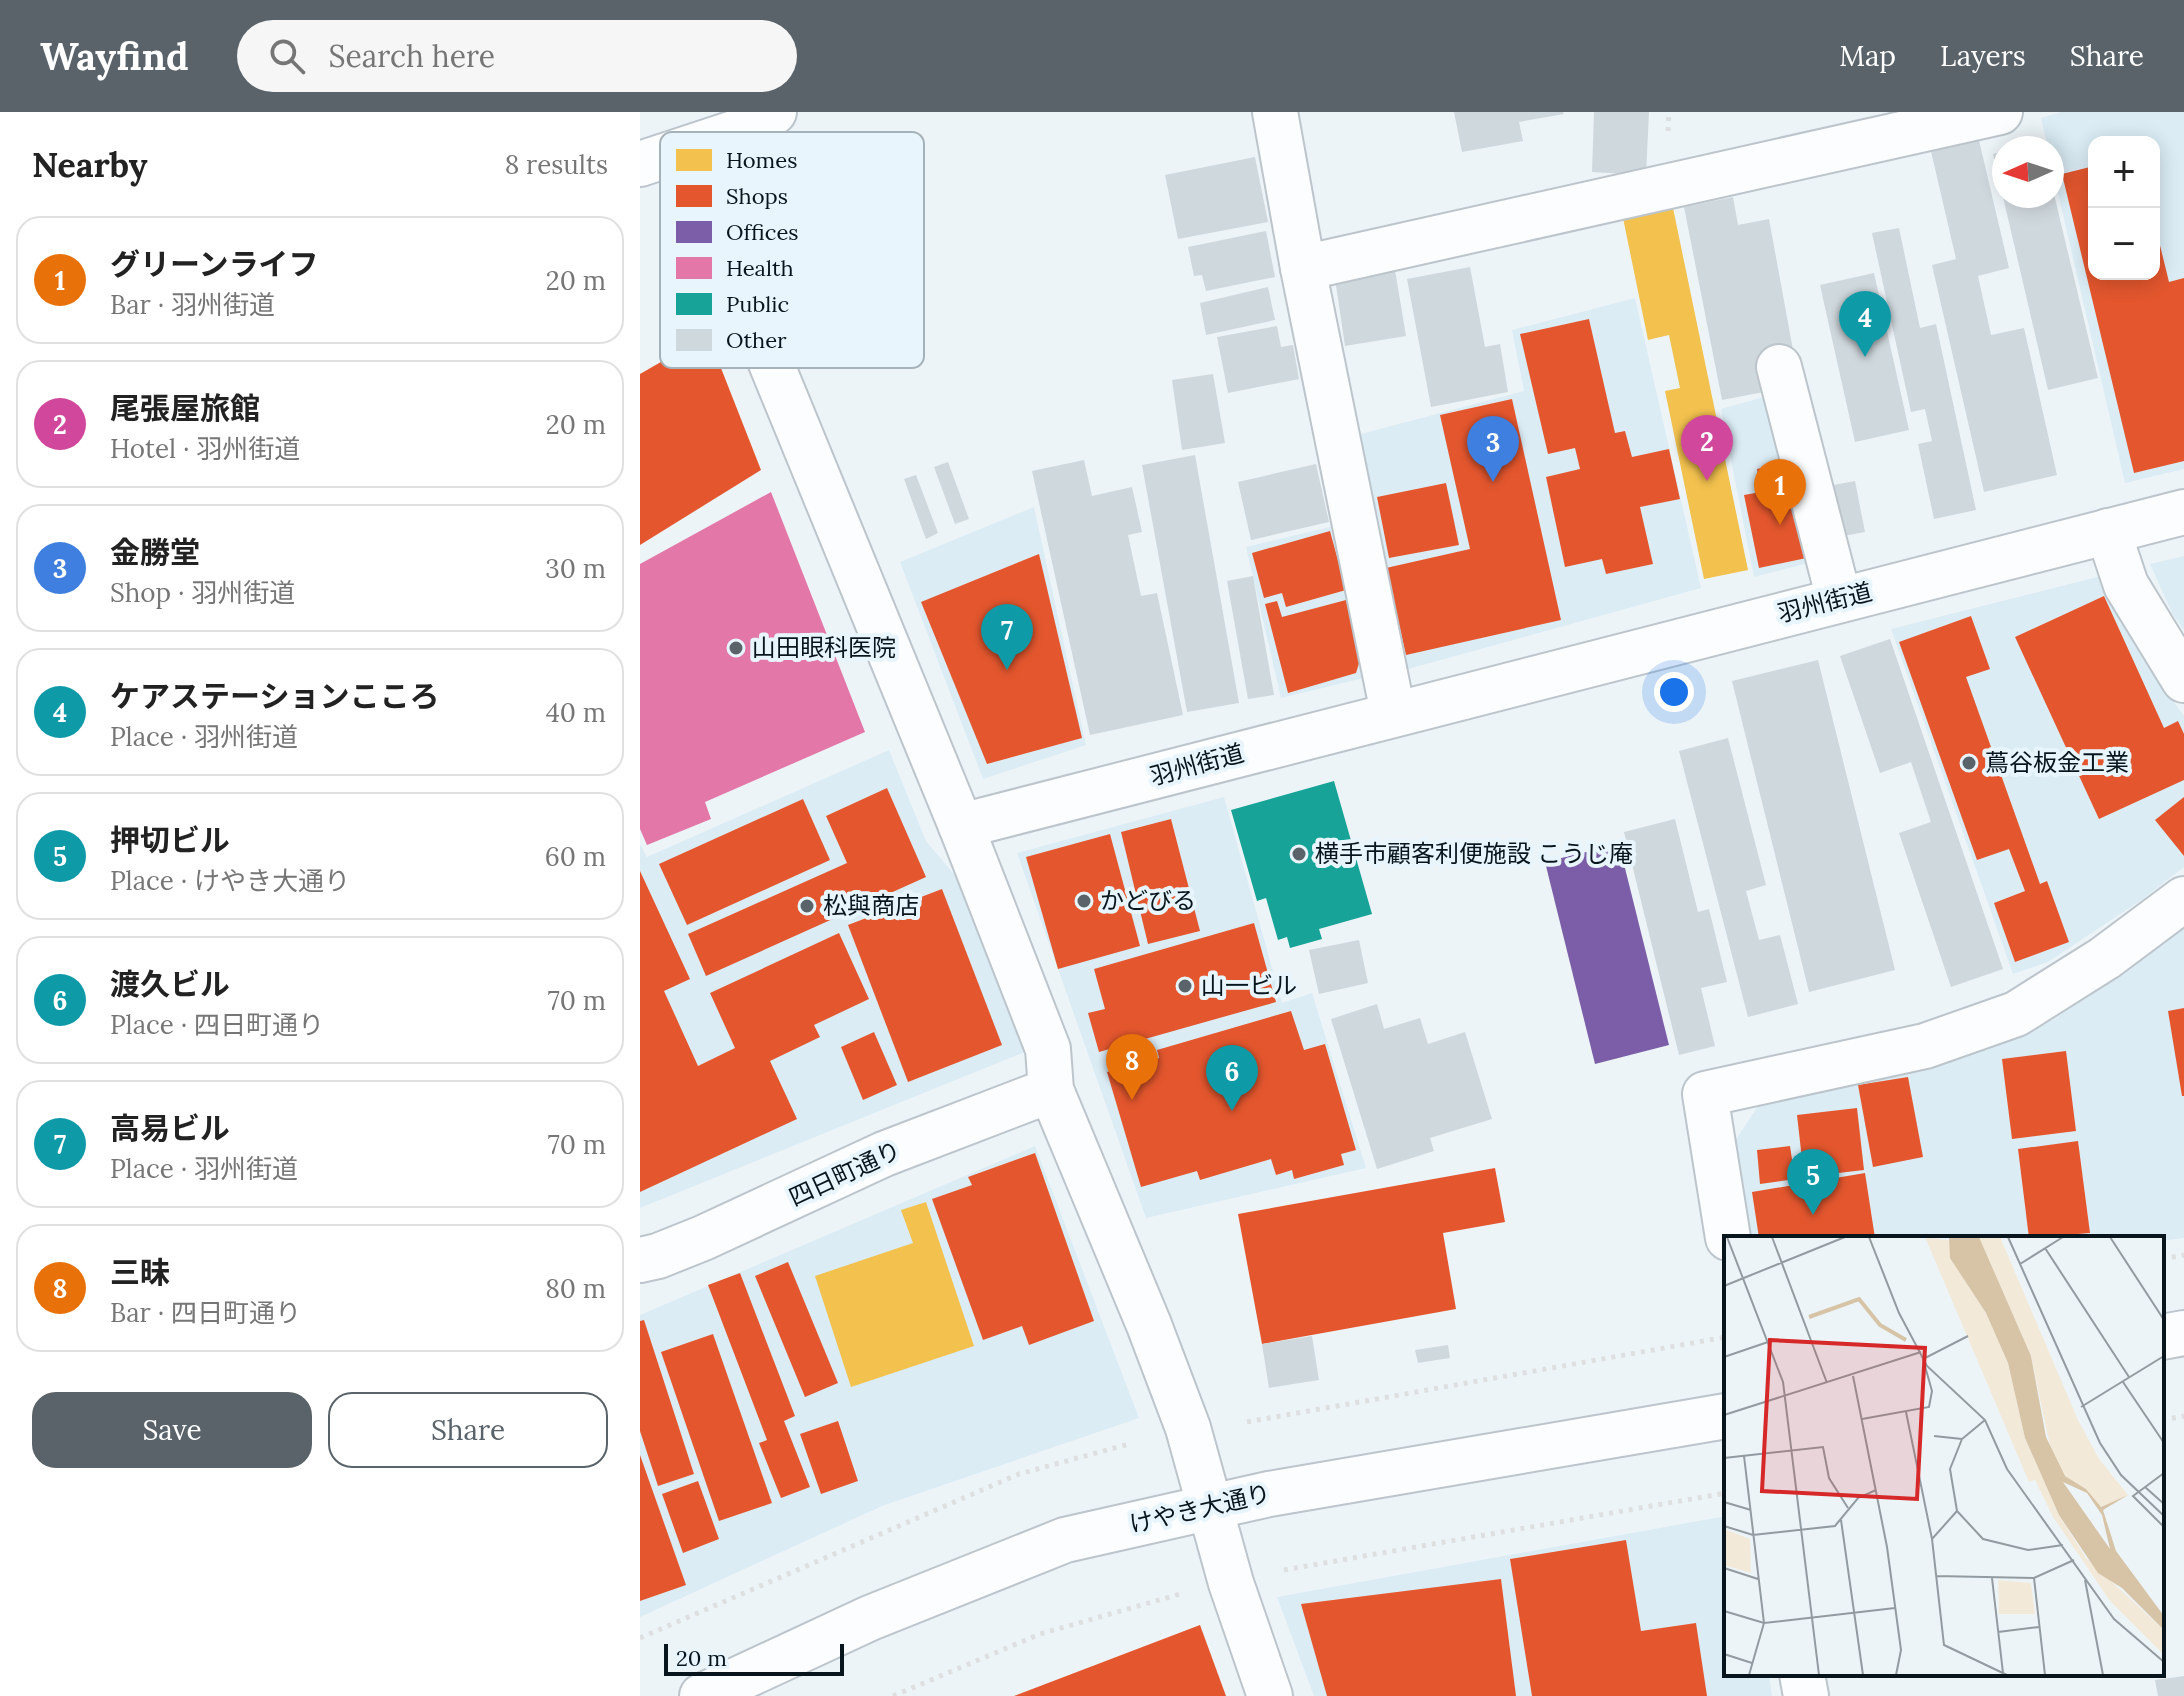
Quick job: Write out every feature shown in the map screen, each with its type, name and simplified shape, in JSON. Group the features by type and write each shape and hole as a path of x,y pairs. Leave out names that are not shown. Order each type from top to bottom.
{"street":[{"path":"725,132 758,117 811,112"},
{"path":"1275,112 1303,268 1393,713"},
{"path":"1303,268 2000,112"},
{"path":"640,164 660,158"},
{"path":"1779,367 1839,599"},
{"path":"773,368 961,826 1048,1049 1051,1090 1149,1325 1188,1428 1231,1583 1270,1696"},
{"name":"羽州街道","path":"961,826 2184,512"},
{"path":"2108,531 2126,585 2184,680"},
{"path":"1728,1236 1705,1094 1925,1046 2016,1014 2105,958 2184,899"},
{"name":"四日町通り","path":"640,1260 703,1238 884,1154 1051,1090"},
{"path":"2164,1337 2184,1333"},
{"name":"けやき大通り","path":"702,1696 870,1618 1065,1540 1210,1505 1724,1416"},
{"path":"1802,1676 1806,1696"}],"path":[{"path":"2164,1259 2184,1255"},
{"path":"1247,1422 1724,1337"},
{"path":"2164,1420 2184,1416"},
{"path":"640,1638 1019,1474 1129,1444"},
{"path":"1278,1571 1724,1493"},
{"path":"893,1696 1040,1634 1175,1595 1190,1594"}],"shaded area":[{"path":"2061,112 2184,112 2184,469 2125,483 2061,208 2064,208 2064,136 2045,136 2041,118"},
{"path":"1635,298 1701,588 1401,671 1353,436 1524,391 1512,330"},
{"path":"1796,388 1836,556 1754,577 1721,409"},
{"path":"1034,507 1086,745 983,779 900,562"},
{"path":"1338,525 1372,676 1281,698 1246,547"},
{"path":"2184,556 2184,630 2172,613 2150,564"},
{"path":"2101,576 2141,656 2184,716 2184,867 2143,899 2048,962 2013,974 1891,629"},
{"path":"889,750 926,841 958,879 1025,1052 640,1208 640,844 647,857"},
{"path":"1224,797 1282,1003 1312,993 1366,1168 1146,1218 1017,853"},
{"path":"2184,929 2184,1238 2164,1241 2164,1236 1752,1236 1735,1141 1760,1103 1954,1055 2053,1020"},
{"path":"1035,1146 1139,1418 882,1506 640,1617 640,1315"},
{"path":"1724,1516 1724,1676 1769,1676 1772,1696 1314,1696 1277,1597"}],"building: Homes":[{"path":"1673,208 1748,570 1704,579 1665,391 1680,388 1669,335 1648,340 1623,218"},
{"path":"926,1202 974,1346 851,1387 815,1276 913,1243 901,1210"}],"building: Shops":[{"path":"2088,168 2088,280 2160,280 2160,245 2169,282 2184,278 2184,461 2134,473 2064,182 2064,174"},
{"path":"1589,319 1615,433 1625,431 1632,457 1669,449 1680,499 1640,507 1653,564 1606,574 1602,559 1565,567 1546,477 1580,469 1575,448 1548,454 1520,334"},
{"path":"660,363 660,368 721,368 761,470 640,545 640,374"},
{"path":"1512,399 1561,620 1406,655 1386,568 1470,549 1440,415"},
{"path":"1796,461 1816,556 1759,568 1744,495 1761,492 1757,469"},
{"path":"1446,483 1459,545 1389,558 1377,497"},
{"path":"1330,531 1346,590 1286,607 1282,593 1264,598 1252,553"},
{"path":"1039,554 1082,738 987,764 921,602"},
{"path":"2104,596 2164,728 2178,721 2184,734 2184,780 2099,819 2015,637"},
{"path":"1346,600 1361,657 1356,673 1288,693 1265,604 1277,601 1282,617"},
{"name":"蔦谷板金工業","path":"1971,616 1990,669 1966,677 2040,884 2047,881 2069,942 2015,962 1994,903 2025,891 2009,849 1977,860 1899,642"},
{"name":"松與商店","path":"887,788 926,877 706,976 688,934 847,863 826,816"},
{"path":"2184,797 2184,856 2155,820"},
{"path":"803,799 830,860 687,925 659,864"},
{"path":"1171,819 1200,931 1148,944 1121,832"},
{"name":"かどびる","path":"1110,834 1140,946 1058,969 1026,857"},
{"path":"640,871 690,979 664,991 698,1066 735,1048 710,993 839,933 869,999 814,1025 820,1037 770,1061 797,1119 640,1192"},
{"path":"942,889 1002,1045 908,1082 848,925"},
{"name":"山一ビル","path":"1254,923 1276,1002 1099,1052 1088,1013 1105,1009 1094,969"},
{"path":"2184,1008 2184,1096 2182,1096 2168,1011"},
{"path":"1291,1011 1304,1050 1325,1044 1356,1150 1341,1154 1344,1165 1294,1179 1292,1170 1276,1175 1271,1159 1200,1180 1197,1171 1141,1187 1107,1072 1159,1058 1157,1050"},
{"path":"874,1032 897,1085 863,1100 841,1047"},
{"path":"2066,1051 2076,1131 2012,1139 2002,1059"},
{"path":"1908,1077 1923,1157 1873,1167 1858,1085"},
{"path":"1857,1108 1864,1170 1804,1177 1797,1115"},
{"path":"2078,1141 2090,1233 2029,1236 2018,1149"},
{"path":"1790,1146 1795,1179 1760,1184 1757,1150"},
{"path":"1035,1153 1094,1321 1029,1345 1022,1326 983,1340 932,1199 972,1185 968,1177"},
{"path":"1495,1168 1505,1222 1443,1233 1456,1309 1262,1344 1238,1214"},
{"path":"1865,1173 1875,1236 1759,1236 1752,1192"},
{"path":"788,1262 838,1383 805,1397 755,1276"},
{"path":"740,1273 795,1416 784,1421 810,1487 781,1498 759,1443 767,1440 708,1285"},
{"path":"644,1320 694,1474 658,1486 640,1431 640,1321"},
{"path":"713,1334 772,1503 719,1521 661,1352"},
{"path":"838,1421 858,1481 821,1494 800,1434"},
{"path":"640,1455 686,1585 640,1601"},
{"path":"698,1481 719,1539 683,1553 662,1494"},
{"path":"1626,1540 1641,1631 1696,1623 1707,1696 1532,1696 1510,1559"},
{"path":"1501,1579 1516,1696 1327,1696 1301,1604"},
{"path":"1200,1625 1226,1696 1014,1696"}],"building: Offices":[{"path":"1619,844 1669,1045 1595,1064 1545,862"}],"building: Health":[{"name":"山田眼科医院","path":"771,492 865,732 705,802 711,819 647,845 640,829 640,564"}],"building: Public":[{"name":"横手市顧客利便施設 こうじ庵","path":"1334,781 1372,914 1319,929 1322,939 1290,948 1287,937 1278,940 1266,898 1257,901 1231,810"}],"building: Other":[{"path":"1454,112 1564,114 1519,122 1523,141 1462,152"},
{"path":"1594,112 1649,112 1646,175 1592,172"},
{"path":"1978,136 1992,208 1995,208 2009,268 1978,276 1991,335 2024,328 2057,475 1984,492 1932,265 1956,259 1930,147"},
{"path":"1255,157 1268,222 1178,239 1165,175"},
{"path":"1733,197 1738,225 1769,219 1793,350 1762,356 1769,391 1722,400 1684,207"},
{"path":"2006,208 2057,208 2098,378 2048,390"},
{"path":"1899,228 1920,328 1936,324 1976,510 1934,519 1918,444 1932,441 1925,409 1911,412 1872,233"},
{"path":"1266,231 1275,277 1206,291 1202,275 1194,276 1188,247"},
{"path":"1470,267 1485,347 1500,344 1508,392 1431,407 1407,279"},
{"path":"1395,270 1406,336 1345,346 1335,279"},
{"path":"1874,273 1909,430 1855,442 1820,285"},
{"path":"1268,287 1275,320 1206,335 1200,303"},
{"path":"1277,326 1281,347 1293,345 1299,379 1228,393 1217,337"},
{"path":"1213,374 1225,443 1182,450 1172,380"},
{"path":"1195,455 1239,703 1187,712 1142,465"},
{"path":"1084,460 1092,496 1132,487 1142,532 1128,535 1141,596 1157,593 1183,715 1090,735 1032,471"},
{"path":"948,462 969,519 955,524 934,467"},
{"path":"1316,464 1329,522 1251,540 1238,482"},
{"path":"916,475 938,533 926,539 904,479"},
{"path":"1855,481 1865,532 1832,538 1823,487"},
{"path":"1253,576 1274,695 1248,699 1227,581"},
{"path":"1890,639 2003,969 1951,987 1899,833 1931,822 1911,762 1880,773 1840,656"},
{"path":"1818,660 1895,970 1809,992 1732,681"},
{"path":"1728,738 1766,885 1746,891 1759,940 1780,935 1798,1004 1748,1017 1679,751"},
{"path":"1675,819 1698,912 1709,909 1727,982 1701,988 1715,1046 1679,1055 1624,832"},
{"path":"1359,940 1368,983 1319,994 1309,950"},
{"path":"1377,1004 1384,1029 1420,1018 1428,1044 1465,1032 1492,1119 1430,1138 1434,1151 1377,1169 1331,1019"},
{"path":"1312,1336 1319,1380 1269,1388 1262,1344"},
{"path":"1448,1345 1450,1358 1418,1363 1415,1350"},
{"path":"2184,1676 2184,1696 2158,1696 2155,1680"}],"place":[{"name":"ケアステーションこころ","path":"1865,357"},
{"name":"尾張屋旅館","path":"1707,481"},
{"name":"金勝堂","path":"1493,482"},
{"name":"グリーンライフ","path":"1780,525"},
{"name":"山田眼科医院","path":"736,648"},
{"name":"高易ビル","path":"1007,670"},
{"name":"蔦谷板金工業","path":"1969,763"},
{"name":"横手市顧客利便施設 こうじ庵","path":"1299,854"},
{"name":"かどびる","path":"1084,901"},
{"name":"松與商店","path":"807,906"},
{"name":"山一ビル","path":"1185,986"},
{"name":"三昧","path":"1132,1100"},
{"name":"渡久ビル","path":"1232,1111"},
{"name":"押切ビル","path":"1813,1215"}]}
